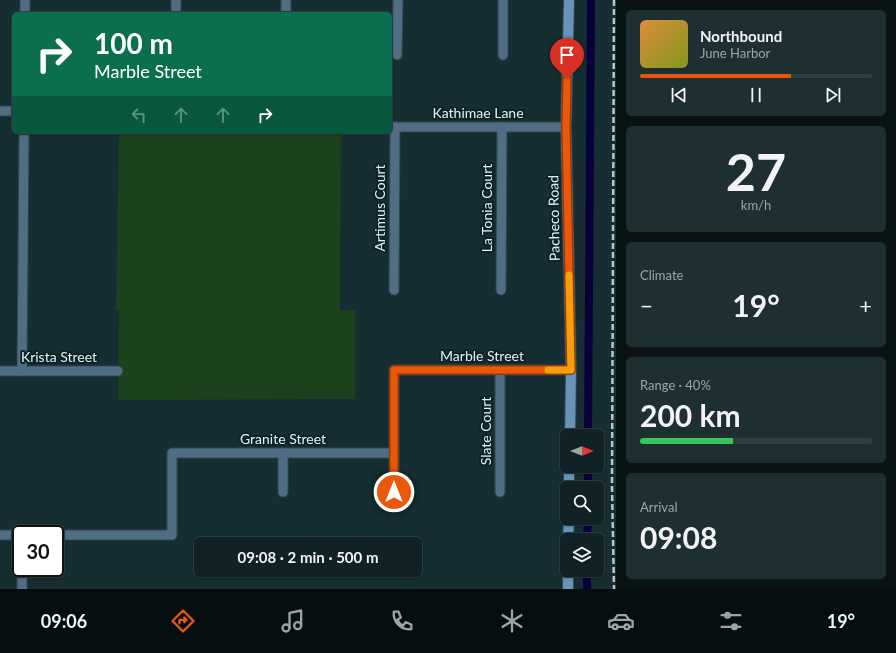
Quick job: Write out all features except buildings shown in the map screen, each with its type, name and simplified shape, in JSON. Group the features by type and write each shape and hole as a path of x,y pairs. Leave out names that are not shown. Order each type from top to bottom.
{"street":[{"path":"25,0 25,12"},
{"path":"176,0 176,12"},
{"path":"286,0 286,12"},
{"path":"397,55 398,0"},
{"path":"503,55 504,0"},
{"name":"Pacheco Road","path":"569,0 566,127 571,370 570,429"},
{"path":"0,111 12,111"},
{"name":"Kathimae Lane","path":"392,127 566,127"},
{"name":"Artimus Court","path":"392,127 394,290"},
{"name":"La Tonia Court","path":"501,290 502,127"},
{"path":"22,371 24,134"},
{"name":"Marble Street","path":"394,453 394,370 571,370"},
{"name":"Slate Court","path":"500,370 500,492"},
{"name":"Krista Street","path":"0,371 118,371"},
{"name":"Granite Street","path":"64,536 172,536 172,453 394,453"},
{"path":"283,453 283,492"},
{"path":"394,453 394,492"},
{"path":"0,535 12,536"},
{"path":"22,577 22,589"},
{"path":"568,577 568,589"}],"green space":[{"path":"119,134 341,134 340,310 355,310 355,399 118,400 119,310 116,310"}],"waterway":[{"path":"588,429 591,0"},
{"path":"588,473 588,481"},
{"path":"587,533 588,525"},
{"path":"587,577 587,589"}],"railway":[{"path":"614,0 612,486 614,589"}],"slow traffic":[{"path":"548,370 571,370 569,275"}],"route":[{"path":"394,492 394,370 571,370 566,127 567,79"}]}
